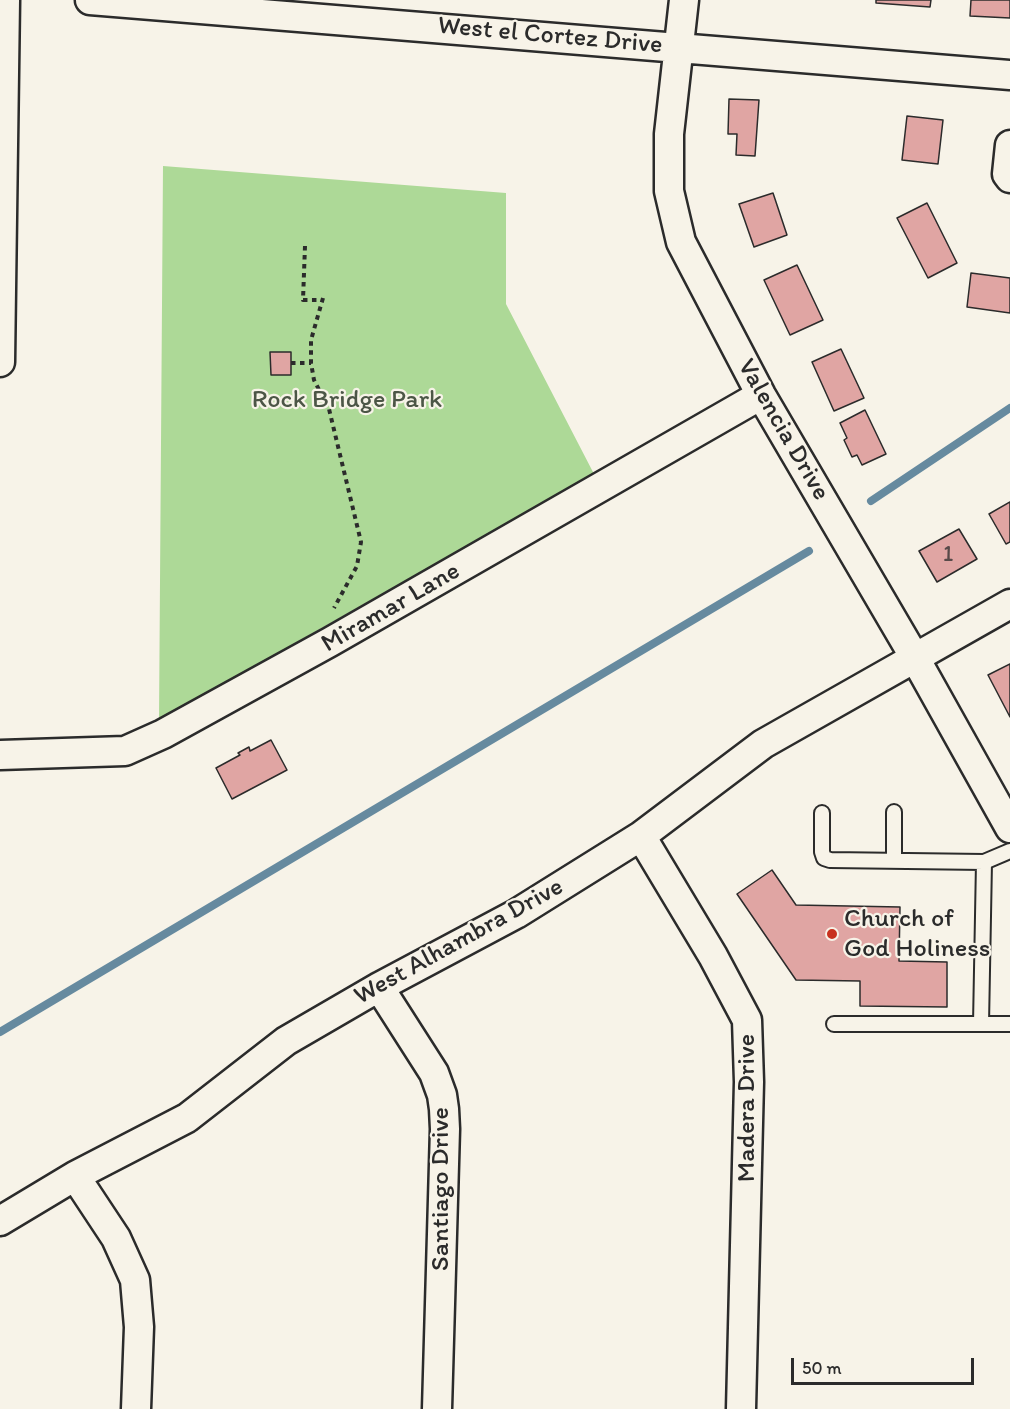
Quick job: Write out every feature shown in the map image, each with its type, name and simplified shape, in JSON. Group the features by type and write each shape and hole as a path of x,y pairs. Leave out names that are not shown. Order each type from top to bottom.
{"street":[{"path":"0,362 5,0"},
{"name":"West el Cortez Drive","path":"90,0 678,46 1010,75"},
{"name":"Valencia Drive","path":"684,0 669,134 669,191 681,242 761,395 915,658 1010,828"},
{"path":"1010,145 1007,174 1010,178"},
{"name":"Miramar Lane","path":"0,755 125,751 163,734 330,642 761,395"},
{"name":"West Alhambra Drive","path":"0,1221 75,1176 187,1118 286,1041 379,987 516,914 641,836 763,744 1010,604"},
{"name":"Madera Drive","path":"641,836 713,956 747,1020 749,1082 741,1409"},
{"name":"Santiago Drive","path":"379,987 434,1072 444,1109 437,1409"},
{"path":"75,1176 116,1238 135,1280 139,1327 136,1409"}],"lane":[{"path":"894,812 894,861"},
{"path":"822,813 822,852 824,858 830,860 984,862 1010,851"},
{"path":"981,1024 984,862"},
{"path":"834,1024 1010,1024"}],"path":[{"path":"305,246 303,300 322,299 311,340 310,363 314,380 329,409 362,542 357,566 334,609 330,642"},
{"path":"291,363 310,363"}],"green space":[{"name":"Rock Bridge Park","path":"163,166 506,193 506,304 594,474 159,720"}],"building":[{"path":"876,0 931,0 930,7 876,3"},
{"path":"971,0 1010,0 1010,18 970,16"},
{"path":"729,99 759,100 755,156 736,155 737,134 728,134"},
{"path":"907,116 943,120 938,164 902,160"},
{"path":"773,193 787,235 754,247 739,204"},
{"path":"927,203 957,263 928,278 897,218"},
{"path":"797,265 823,320 790,335 764,280"},
{"path":"971,273 1010,278 1010,313 967,307"},
{"path":"841,349 864,398 834,411 812,362"},
{"path":"270,352 291,352 291,375 271,375"},
{"path":"865,410 886,454 862,465 857,455 852,457 844,440 847,438 840,423"},
{"path":"1010,502 1010,542 1006,544 989,514"},
{"path":"959,529 977,559 937,582 919,551"},
{"path":"1010,664 1010,717 988,675"},
{"path":"271,740 287,770 232,799 216,768 240,755 238,753 249,747 250,751"},
{"name":"Church of God Holiness","path":"772,870 796,905 900,907 899,961 947,962 947,1007 860,1006 860,981 796,980 737,894"}],"waterway":[{"path":"871,501 1010,408"},
{"path":"0,1032 809,551"}],"place":[{"name":"Church of God Holiness","path":"832,934"}]}
